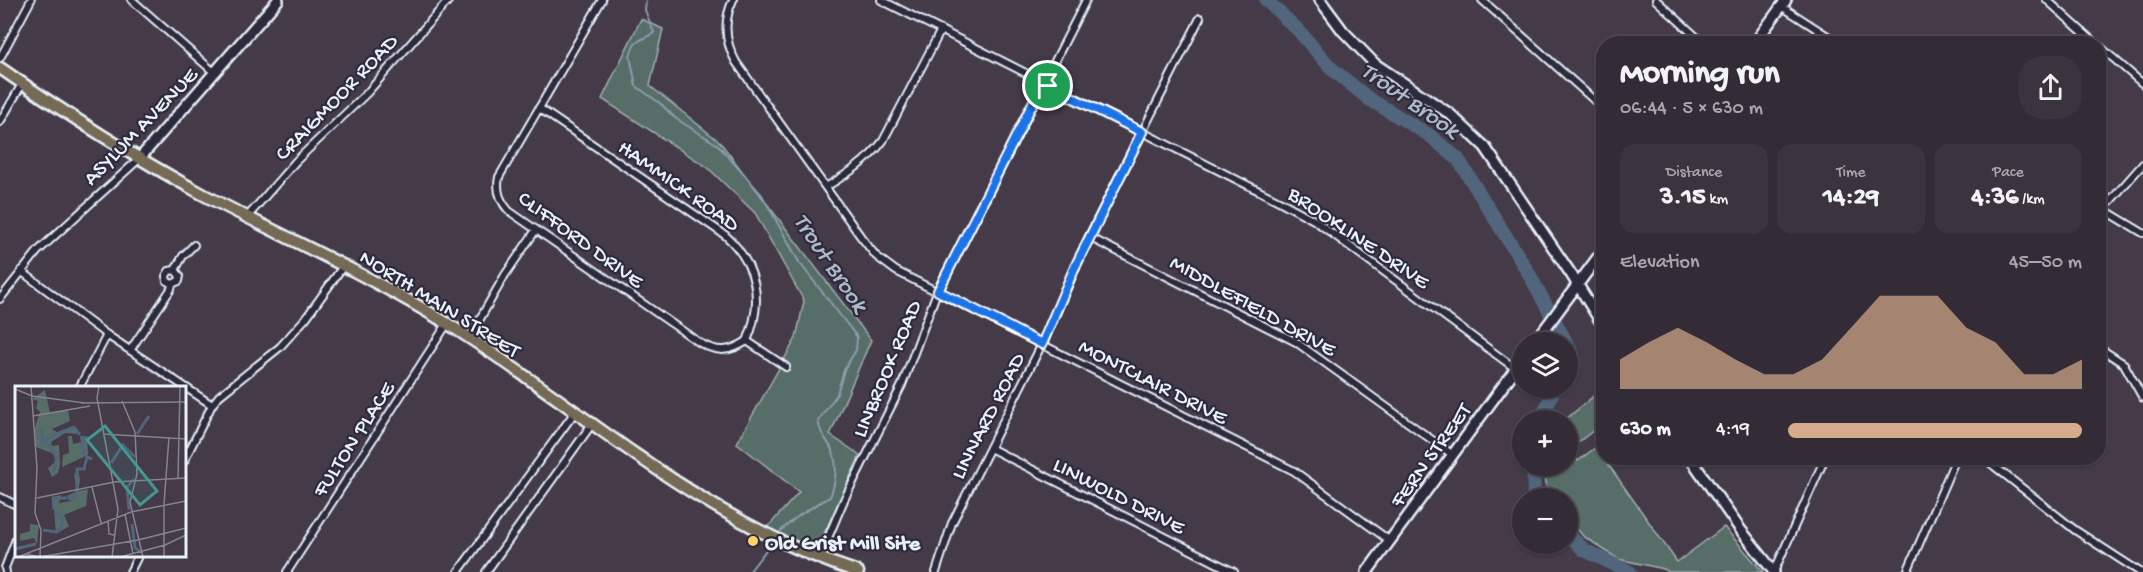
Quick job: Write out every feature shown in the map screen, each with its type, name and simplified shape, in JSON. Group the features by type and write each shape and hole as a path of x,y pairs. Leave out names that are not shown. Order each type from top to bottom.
{"main road":[{"name":"ASYLUM AVENUE","path":"139,159 278,0"},
{"path":"1320,0 1343,31 1375,64 1438,105 1475,136 1494,158 1596,315"},
{"path":"1760,36 1784,3"},
{"name":"NORTH MAIN STREET","path":"0,68 139,159 344,265 447,324 696,496 758,531 819,559 829,567 858,572"},
{"path":"1542,332 1596,260"},
{"name":"FERN STREET","path":"1367,572 1512,374"},
{"path":"1695,465 1774,572"}],"street":[{"path":"0,58 31,0"},
{"path":"132,0 216,72"},
{"name":"CRAIGMOOR ROAD","path":"248,216 296,161 367,93 449,0"},
{"name":"CLIFFORD DRIVE","path":"602,0 499,177 497,185 502,203 536,231 709,348 730,350 747,340"},
{"name":"MONTCLAIR DRIVE","path":"733,0 728,12 726,27 732,56 865,242 881,260 896,271 1293,471 1390,541"},
{"path":"881,0 1142,132"},
{"name":"LINBROOK ROAD","path":"819,559 844,500 902,385 938,291 1086,0"},
{"path":"1482,0 1596,102"},
{"path":"1656,0 1695,36"},
{"path":"2047,0 2089,36"},
{"path":"1784,3 1829,36"},
{"name":"LINNARD ROAD","path":"936,572 952,523 1042,344 1089,237 1200,18"},
{"path":"826,187 862,163 883,141 940,30"},
{"path":"2106,51 2143,84"},
{"path":"0,122 22,84"},
{"name":"HAMMICK ROAD","path":"539,108 725,235 736,246 752,271 757,295 755,318 747,340"},
{"name":"BROOKLINE DRIVE","path":"1142,132 1281,201 1314,220 1512,366"},
{"name":"ASYLUM AVENUE","path":"0,299 21,271 62,228 139,159"},
{"path":"2106,202 2143,164"},
{"path":"2106,210 2143,233"},
{"path":"469,338 505,275 536,231"},
{"name":"MIDDLEFIELD DRIVE","path":"1089,237 1296,342 1453,454"},
{"path":"131,349 171,290 172,284 177,283 180,279 179,273 175,270 183,256 194,245"},
{"path":"186,457 212,405 223,392 287,340 306,318 344,265"},
{"path":"21,271 107,335 185,386"},
{"name":"FULTON PLACE","path":"286,572 447,324"},
{"path":"80,386 107,335"},
{"path":"747,340 786,367"},
{"path":"2106,352 2124,364 2143,398"},
{"path":"186,387 212,405"},
{"path":"458,572 575,412"},
{"path":"486,572 592,424"},
{"name":"LINWOLD DRIVE","path":"990,448 1234,572"},
{"path":"1774,572 1822,465"},
{"path":"1907,572 1953,465"},
{"path":"1993,465 2074,530 2140,572"},
{"path":"0,497 15,504"},
{"path":"6,572 5,568 15,542"},
{"path":"130,572 137,557"}],"green space":[{"path":"641,19 663,29 650,86 720,142 871,340 830,435 860,455 818,547 792,541 767,528 799,492 737,443 796,338 804,301 755,213 707,167 602,99"},
{"path":"1596,394 1596,428 1578,443 1577,410"},
{"path":"1596,447 1596,465 1609,465 1677,562 1724,527 1763,572 1669,572 1618,559 1583,536 1578,530 1578,488 1546,488 1545,476 1578,476 1578,461"}],"waterway":[{"name":"Trout Brook","path":"646,0 645,10 654,33 635,43 630,56 636,86 661,104 675,118 718,145 762,195 799,262 857,337 856,350 844,370 837,394 818,421 821,432 835,458 835,478 830,497 796,518 778,534"},
{"name":"Trout Brook","path":"1266,0 1298,30 1332,69 1369,99 1429,135 1458,159 1528,272 1561,332"},
{"name":"Trout Brook","path":"1545,410 1550,398"},
{"name":"Trout Brook","path":"1533,476 1534,488"},
{"name":"Trout Brook","path":"749,572 773,541"},
{"name":"Trout Brook","path":"1578,544 1584,550 1630,572"}],"place":[{"name":"Old Grist Mill Site","path":"753,541"}],"route":[{"path":"1043,83 1048,86 1142,132 1089,237 1042,344 938,291 1043,83"}]}
